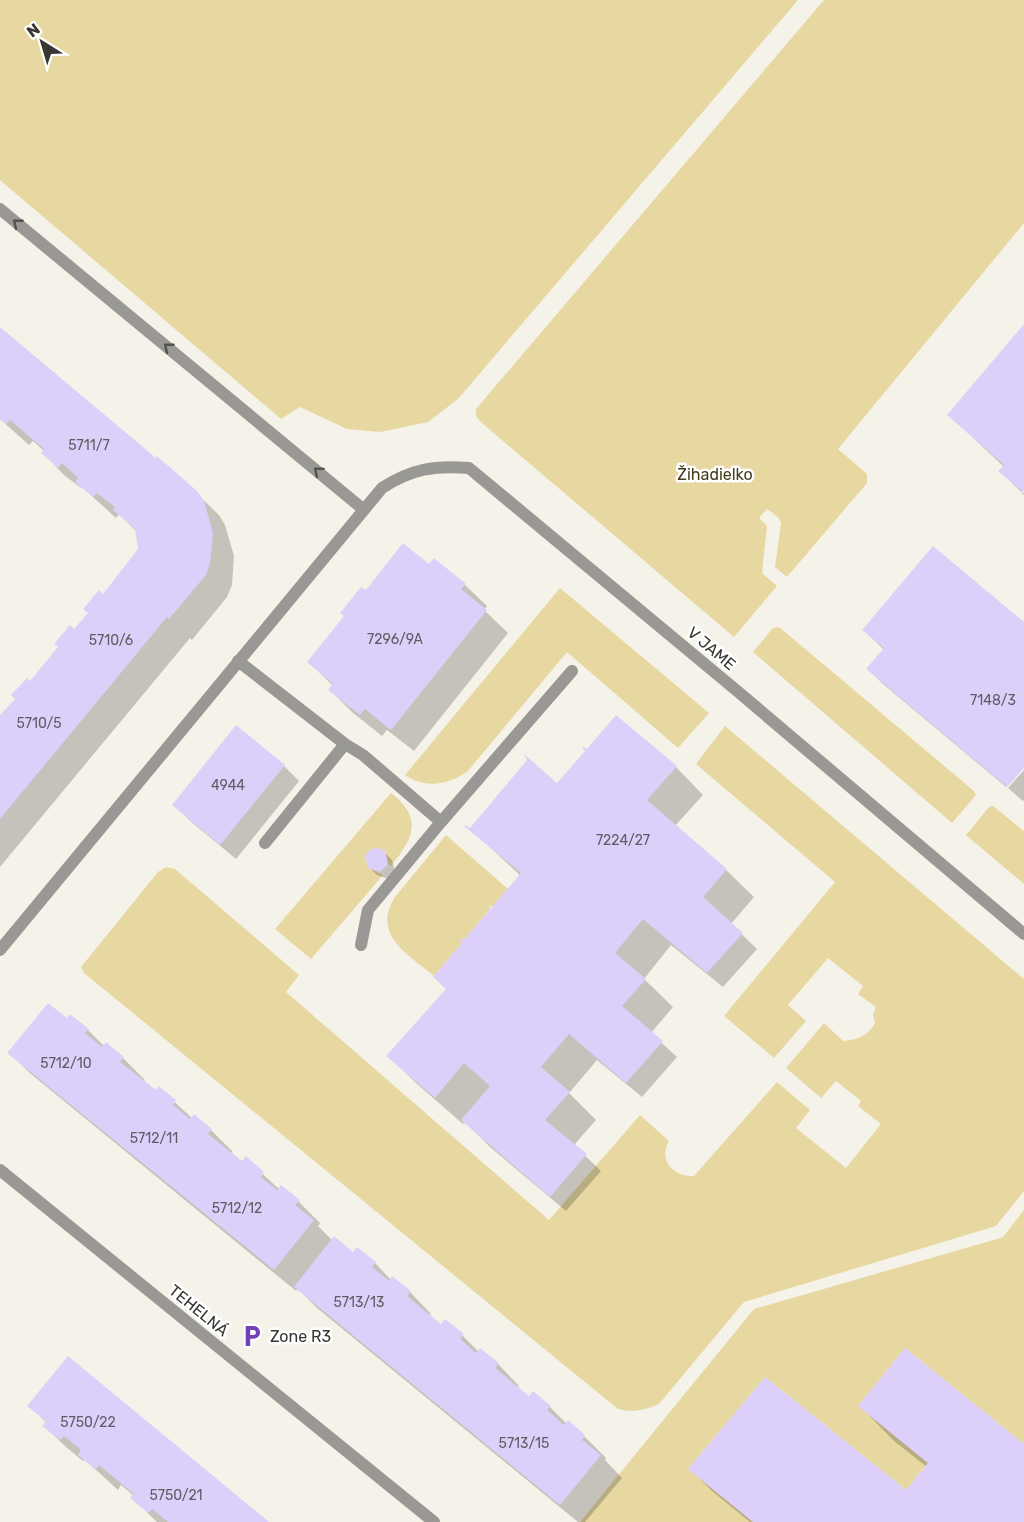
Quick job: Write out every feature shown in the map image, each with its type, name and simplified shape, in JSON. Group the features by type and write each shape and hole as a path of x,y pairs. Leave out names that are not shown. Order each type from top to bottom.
{"street":[{"path":"0,209 363,509"},
{"name":"V JAME","path":"0,950 382,488 399,477 422,469 446,466 469,468 1024,934"},
{"path":"238,661 345,744 363,755 441,822"},
{"path":"361,945 368,910 572,671"},
{"path":"265,843 345,744"},
{"name":"TEHELNÁ","path":"0,1170 434,1522"}],"green space":[{"path":"0,0 798,0 458,399 428,422 380,432 347,429 300,407 281,419 0,180"},
{"name":"Žihadielko","path":"824,0 1024,0 1024,223 838,449 867,474 867,483 787,577 775,567 781,523 778,517 767,509 759,518 767,526 762,573 777,586 734,637 483,424 476,416 476,409"},
{"path":"560,588 709,713 678,748 567,652 468,771 453,780 437,784 421,782 405,775"},
{"path":"779,627 974,791 976,795 952,823 753,652 773,628"},
{"path":"725,726 1024,979 1024,1191 996,1226 744,1302 659,1404 629,1411 618,1409 84,973 81,967 158,872 166,867 175,869 299,975 286,992 549,1220 640,1115 669,1141 665,1155 670,1166 680,1174 694,1176 777,1082 810,1110 796,1128 846,1168 881,1124 858,1106 861,1101 836,1081 821,1098 786,1068 824,1023 843,1041 857,1038 869,1031 875,1023 873,1015 876,1007 858,994 863,986 828,958 788,1005 806,1021 774,1058 724,1016 835,882 696,764"},
{"path":"391,793 408,811 411,820 412,829 405,847 391,866 388,864 385,851 374,847 365,855 368,868 383,875 311,959 275,929"},
{"path":"993,806 1024,831 1024,884 966,835 989,807"},
{"path":"446,835 508,889 493,907 489,905 491,908 463,941 460,940 462,943 434,976 396,942 387,922 395,897"},
{"path":"1024,1210 1024,1444 905,1348 858,1406 928,1463 906,1490 765,1377 688,1469 753,1522 580,1522 754,1309 1003,1237"}],"building":[{"path":"1024,324 1023,492 998,471 1004,465 947,415"},
{"path":"0,327 197,491 204,501 213,533 210,563 206,575 169,619 167,617 0,819 0,715 15,699 11,695 27,678 30,681 58,647 54,644 70,625 74,629 88,613 83,609 99,590 103,594 138,549 135,529 113,510 115,507 97,493 93,497 75,482 78,478 62,463 58,468 41,453 44,449 10,420 6,424 0,419"},
{"path":"403,543 429,564 434,558 466,584 461,589 487,610 391,730 365,709 360,715 328,690 333,684 307,662 344,616 340,613 361,587 366,590"},
{"path":"933,546 1024,622 1024,768 1007,787 866,669 884,648 862,630"},
{"path":"616,715 677,766 647,800 727,869 703,897 743,933 707,973 643,919 615,953 646,979 622,1006 663,1041 626,1083 569,1034 541,1067 570,1092 545,1120 587,1154 550,1197 461,1120 490,1086 464,1063 435,1098 386,1056 446,989 433,977 462,943 459,940 463,941 521,873 464,826 470,828 527,760 524,754 557,783 585,751 582,748 587,749"},
{"path":"236,725 285,765 220,845 172,805"},
{"path":"374,847 385,851 388,864 380,872 368,868 365,855"},
{"path":"48,1003 67,1018 70,1014 89,1029 85,1033 102,1047 106,1042 124,1057 120,1062 156,1090 159,1086 176,1100 173,1105 190,1119 194,1114 212,1129 208,1134 242,1161 246,1156 264,1172 261,1177 277,1190 281,1185 300,1200 295,1205 314,1220 274,1270 7,1053"},
{"path":"334,1236 353,1252 357,1247 376,1262 372,1267 389,1281 392,1276 411,1291 407,1296 441,1324 445,1319 464,1334 460,1339 476,1353 480,1348 499,1363 495,1368 529,1396 533,1391 551,1406 547,1410 564,1425 568,1420 585,1435 582,1440 601,1455 560,1505 294,1287"},
{"path":"905,1348 1024,1444 1024,1522 753,1522 688,1469 765,1377 906,1490 928,1463 858,1406"},
{"path":"68,1356 269,1522 168,1522 152,1509 148,1513 130,1498 134,1494 99,1465 96,1470 78,1455 81,1450 64,1436 60,1440 42,1426 46,1421 27,1406"}],"place":[{"name":"Zone R3","path":"252,1336"}]}
